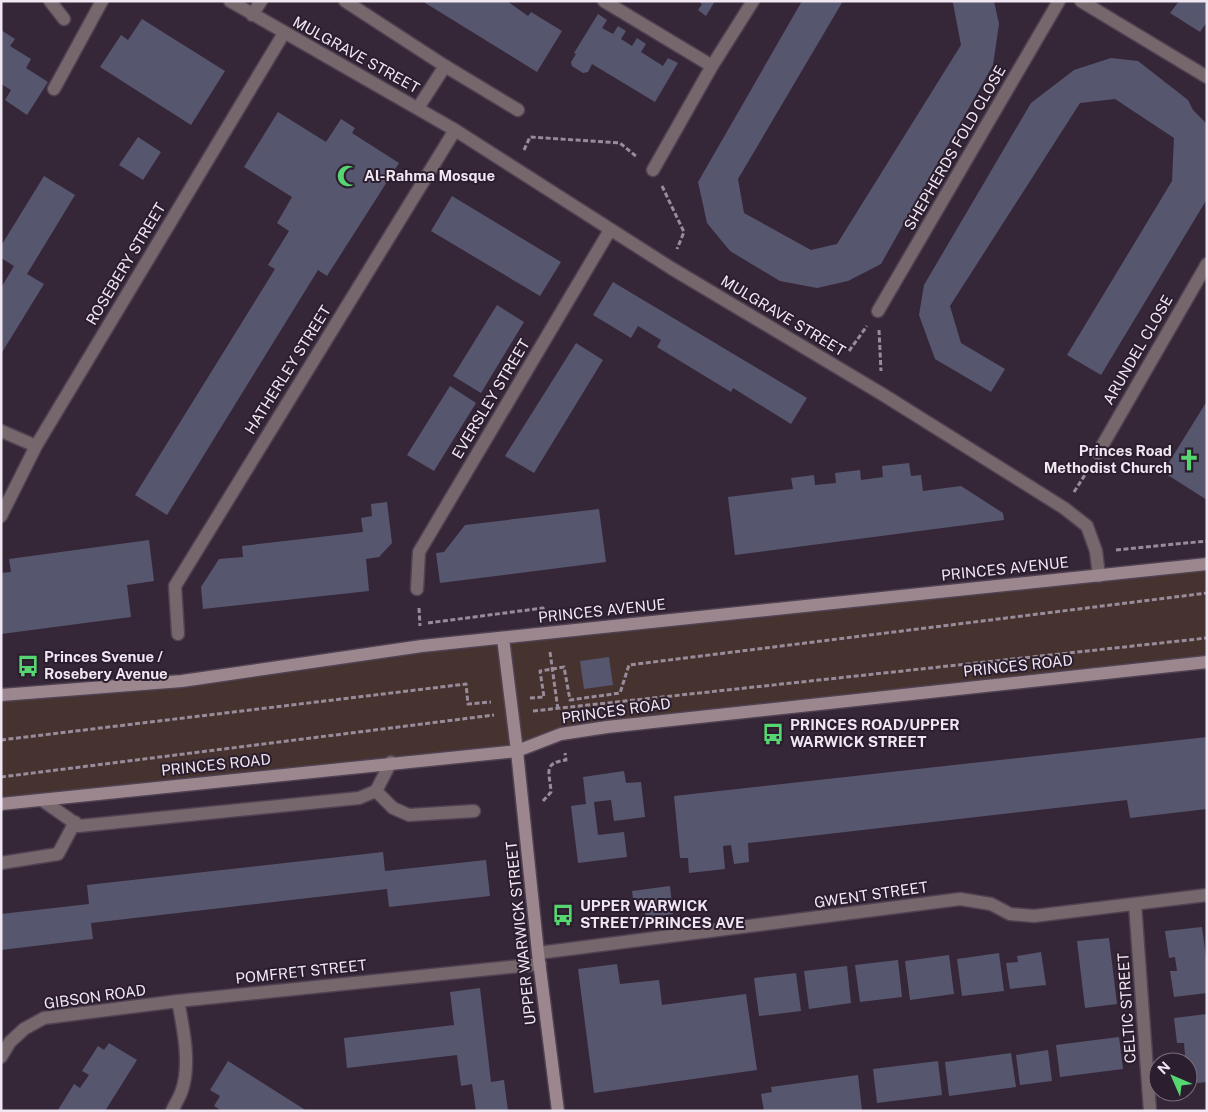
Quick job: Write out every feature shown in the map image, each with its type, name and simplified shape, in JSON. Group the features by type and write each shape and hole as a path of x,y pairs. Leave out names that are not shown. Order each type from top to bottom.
{"main road":[{"name":"PRINCES AVENUE","path":"1,695 182,681 422,646 1207,564"},
{"name":"UPPER WARWICK STREET","path":"503,638 558,1111"},
{"name":"PRINCES ROAD","path":"1,804 517,750 560,734 607,727 1207,662"}],"street":[{"path":"50,1 64,19"},
{"path":"54,89 102,1"},
{"name":"MULGRAVE STREET","path":"230,1 455,130 671,268 882,394 1064,508 1087,526 1096,551 1100,576"},
{"path":"252,15 261,1"},
{"path":"345,1 445,66 518,110"},
{"path":"604,1 712,66"},
{"path":"653,170 712,66 753,1"},
{"name":"SHEPHERDS FOLD CLOSE","path":"878,311 1059,1"},
{"path":"1080,1 1207,77"},
{"name":"ROSEBERY STREET","path":"1,516 36,446 284,33"},
{"name":"MULGRAVE STREET","path":"418,108 445,66"},
{"name":"HATHERLEY STREET","path":"178,634 175,586 455,130"},
{"name":"EVERSLEY STREET","path":"417,590 419,552 610,230"},
{"name":"ARUNDEL CLOSE","path":"1098,452 1207,264"},
{"path":"1,431 36,446"},
{"path":"42,800 79,826 359,798 376,791 391,762"},
{"path":"376,791 393,808 409,815 474,811"},
{"path":"1,863 58,854 75,822"},
{"name":"GWENT STREET","path":"539,958 960,899 991,904 1010,914 1034,916 1207,895"},
{"name":"CELTIC STREET","path":"1135,904 1150,1111"},
{"name":"POMFRET STREET","path":"178,1001 539,958"},
{"path":"172,1111 182,1090 185,1068 184,1031 178,1001"},
{"name":"GIBSON ROAD","path":"1,1057 10,1042 24,1029 44,1018 178,1001"}],"path":[{"path":"515,169 530,137 620,143 653,170 684,232 671,268"},
{"path":"836,368 878,311"},
{"path":"878,311 882,394"},
{"path":"1064,508 1098,452"},
{"path":"1096,551 1207,541"},
{"path":"1,740 466,684 468,704 544,697 540,671 564,667 570,700 620,694 628,665 1207,593"},
{"path":"420,624 543,608 560,734 566,760 555,761 548,769 551,792"}],"shaded area":[{"path":"1207,564 1207,662 607,727 517,751 1,804 1,695 182,681 422,646"}],"building":[{"path":"422,1 507,1 528,16 531,12 562,31 537,72"},
{"path":"698,1 715,1 706,16 698,10 702,4"},
{"path":"802,1 843,1 738,179 744,213 811,250 837,244 961,45 953,3 950,1 994,1 999,24 993,65 881,264 848,281 817,288 780,281 730,251 707,223 698,182"},
{"path":"1179,1 1207,1 1207,22 1200,32 1170,13"},
{"path":"598,14 607,20 602,28 613,34 618,26 626,31 621,39 632,46 637,38 646,44 641,52 663,66 668,58 678,63 655,102 592,64 588,72 583,73 572,66 571,62 576,54 574,53"},
{"path":"142,19 225,71 191,125 100,67 121,35 128,40"},
{"path":"1,30 15,39 10,46 31,59 26,68 48,82 27,115 5,100 11,90 1,84"},
{"path":"1111,58 1138,61 1188,100 1193,110 1207,124 1207,199 1101,375 1067,355 1172,181 1174,138 1115,99 1080,103 950,306 961,343 1005,369 991,392 935,359 919,315 924,285 1031,103 1074,70"},
{"path":"278,112 326,142 341,119 355,128 352,133 399,163 327,276 318,270 167,515 135,495 275,269 268,265 289,231 277,223 292,197 244,167"},
{"path":"138,137 161,152 143,180 119,165"},
{"path":"44,176 75,195 27,274 44,284 1,354 1,288 14,266 1,258 1,246"},
{"path":"452,196 561,262 540,296 431,231"},
{"path":"613,282 807,398 791,424 733,388 731,392 657,347 661,340 638,326 631,338 593,315"},
{"path":"497,305 524,322 481,393 453,376"},
{"path":"576,343 603,360 534,473 505,456"},
{"path":"450,386 476,403 434,471 407,455"},
{"name":"Princes Road Methodist Church","path":"1207,401 1207,500 1163,472"},
{"path":"909,463 911,476 921,475 923,491 961,486 1003,513 1004,520 735,555 728,497 793,489 791,478 814,475 815,485 836,483 835,473 860,470 861,480 883,477 882,466"},
{"path":"387,502 392,543 379,557 366,559 369,591 203,609 201,587 219,559 243,557 242,546 363,532 361,518 372,516 371,504"},
{"path":"599,509 606,562 440,583 436,553 444,552 465,525"},
{"path":"149,540 154,581 127,585 131,617 1,634 1,573 11,572 9,559"},
{"path":"609,657 613,685 584,689 580,661"},
{"path":"1207,737 1207,809 1130,818 1127,800 748,843 749,862 734,864 731,845 723,846 725,869 689,873 688,858 680,858 674,796"},
{"path":"624,771 626,783 641,782 645,817 614,821 611,800 594,802 598,835 624,832 627,857 578,863 571,806 586,804 583,777"},
{"path":"383,852 385,871 486,860 490,896 389,907 387,889 91,923 93,939 1,950 1,914 89,904 87,885"},
{"path":"670,886 673,914 646,918 644,905 634,906 632,891"},
{"path":"1202,927 1207,965 1207,993 1174,997 1170,971 1177,971 1175,957 1169,958 1165,931"},
{"path":"1109,938 1117,1004 1085,1008 1077,941"},
{"path":"1041,952 1046,985 1010,989 1006,963 1018,962 1017,956"},
{"path":"999,953 1004,991 962,996 957,959"},
{"path":"949,955 954,994 910,1000 905,961"},
{"path":"898,960 902,997 860,1002 855,965"},
{"path":"617,964 620,984 659,980 662,1005 746,994 757,1070 594,1093 578,969"},
{"path":"847,966 851,1003 809,1009 804,971"},
{"path":"796,973 801,1011 759,1016 754,978"},
{"path":"480,988 491,1082 504,1080 508,1111 476,1111 472,1084 461,1086 457,1055 347,1068 344,1038 454,1025 450,992"},
{"path":"1207,1014 1207,1082 1198,1083 1198,1052 1185,1052 1184,1043 1177,1043 1174,1018"},
{"path":"1119,1037 1123,1069 1060,1077 1056,1045"},
{"path":"109,1043 137,1060 105,1111 58,1110 74,1084 80,1088 89,1075 82,1071 98,1046 104,1050"},
{"path":"1048,1050 1052,1081 1020,1085 1016,1055"},
{"path":"1011,1053 1016,1087 949,1096 945,1062"},
{"path":"228,1061 307,1111 222,1111 214,1106 220,1096 210,1090"},
{"path":"938,1061 942,1095 877,1103 873,1069"},
{"path":"858,1075 862,1111 764,1111 761,1094 772,1092 771,1087"}],"place":[{"name":"Al-Rahma Mosque","path":"348,176"},
{"name":"Princes Road Methodist Church","path":"1189,460"},
{"name":"Princes Svenue / Rosebery Avenue","path":"28,666"},
{"name":"PRINCES ROAD/UPPER WARWICK STREET","path":"773,734"},
{"name":"UPPER WARWICK STREET/PRINCES AVE","path":"563,915"}]}
